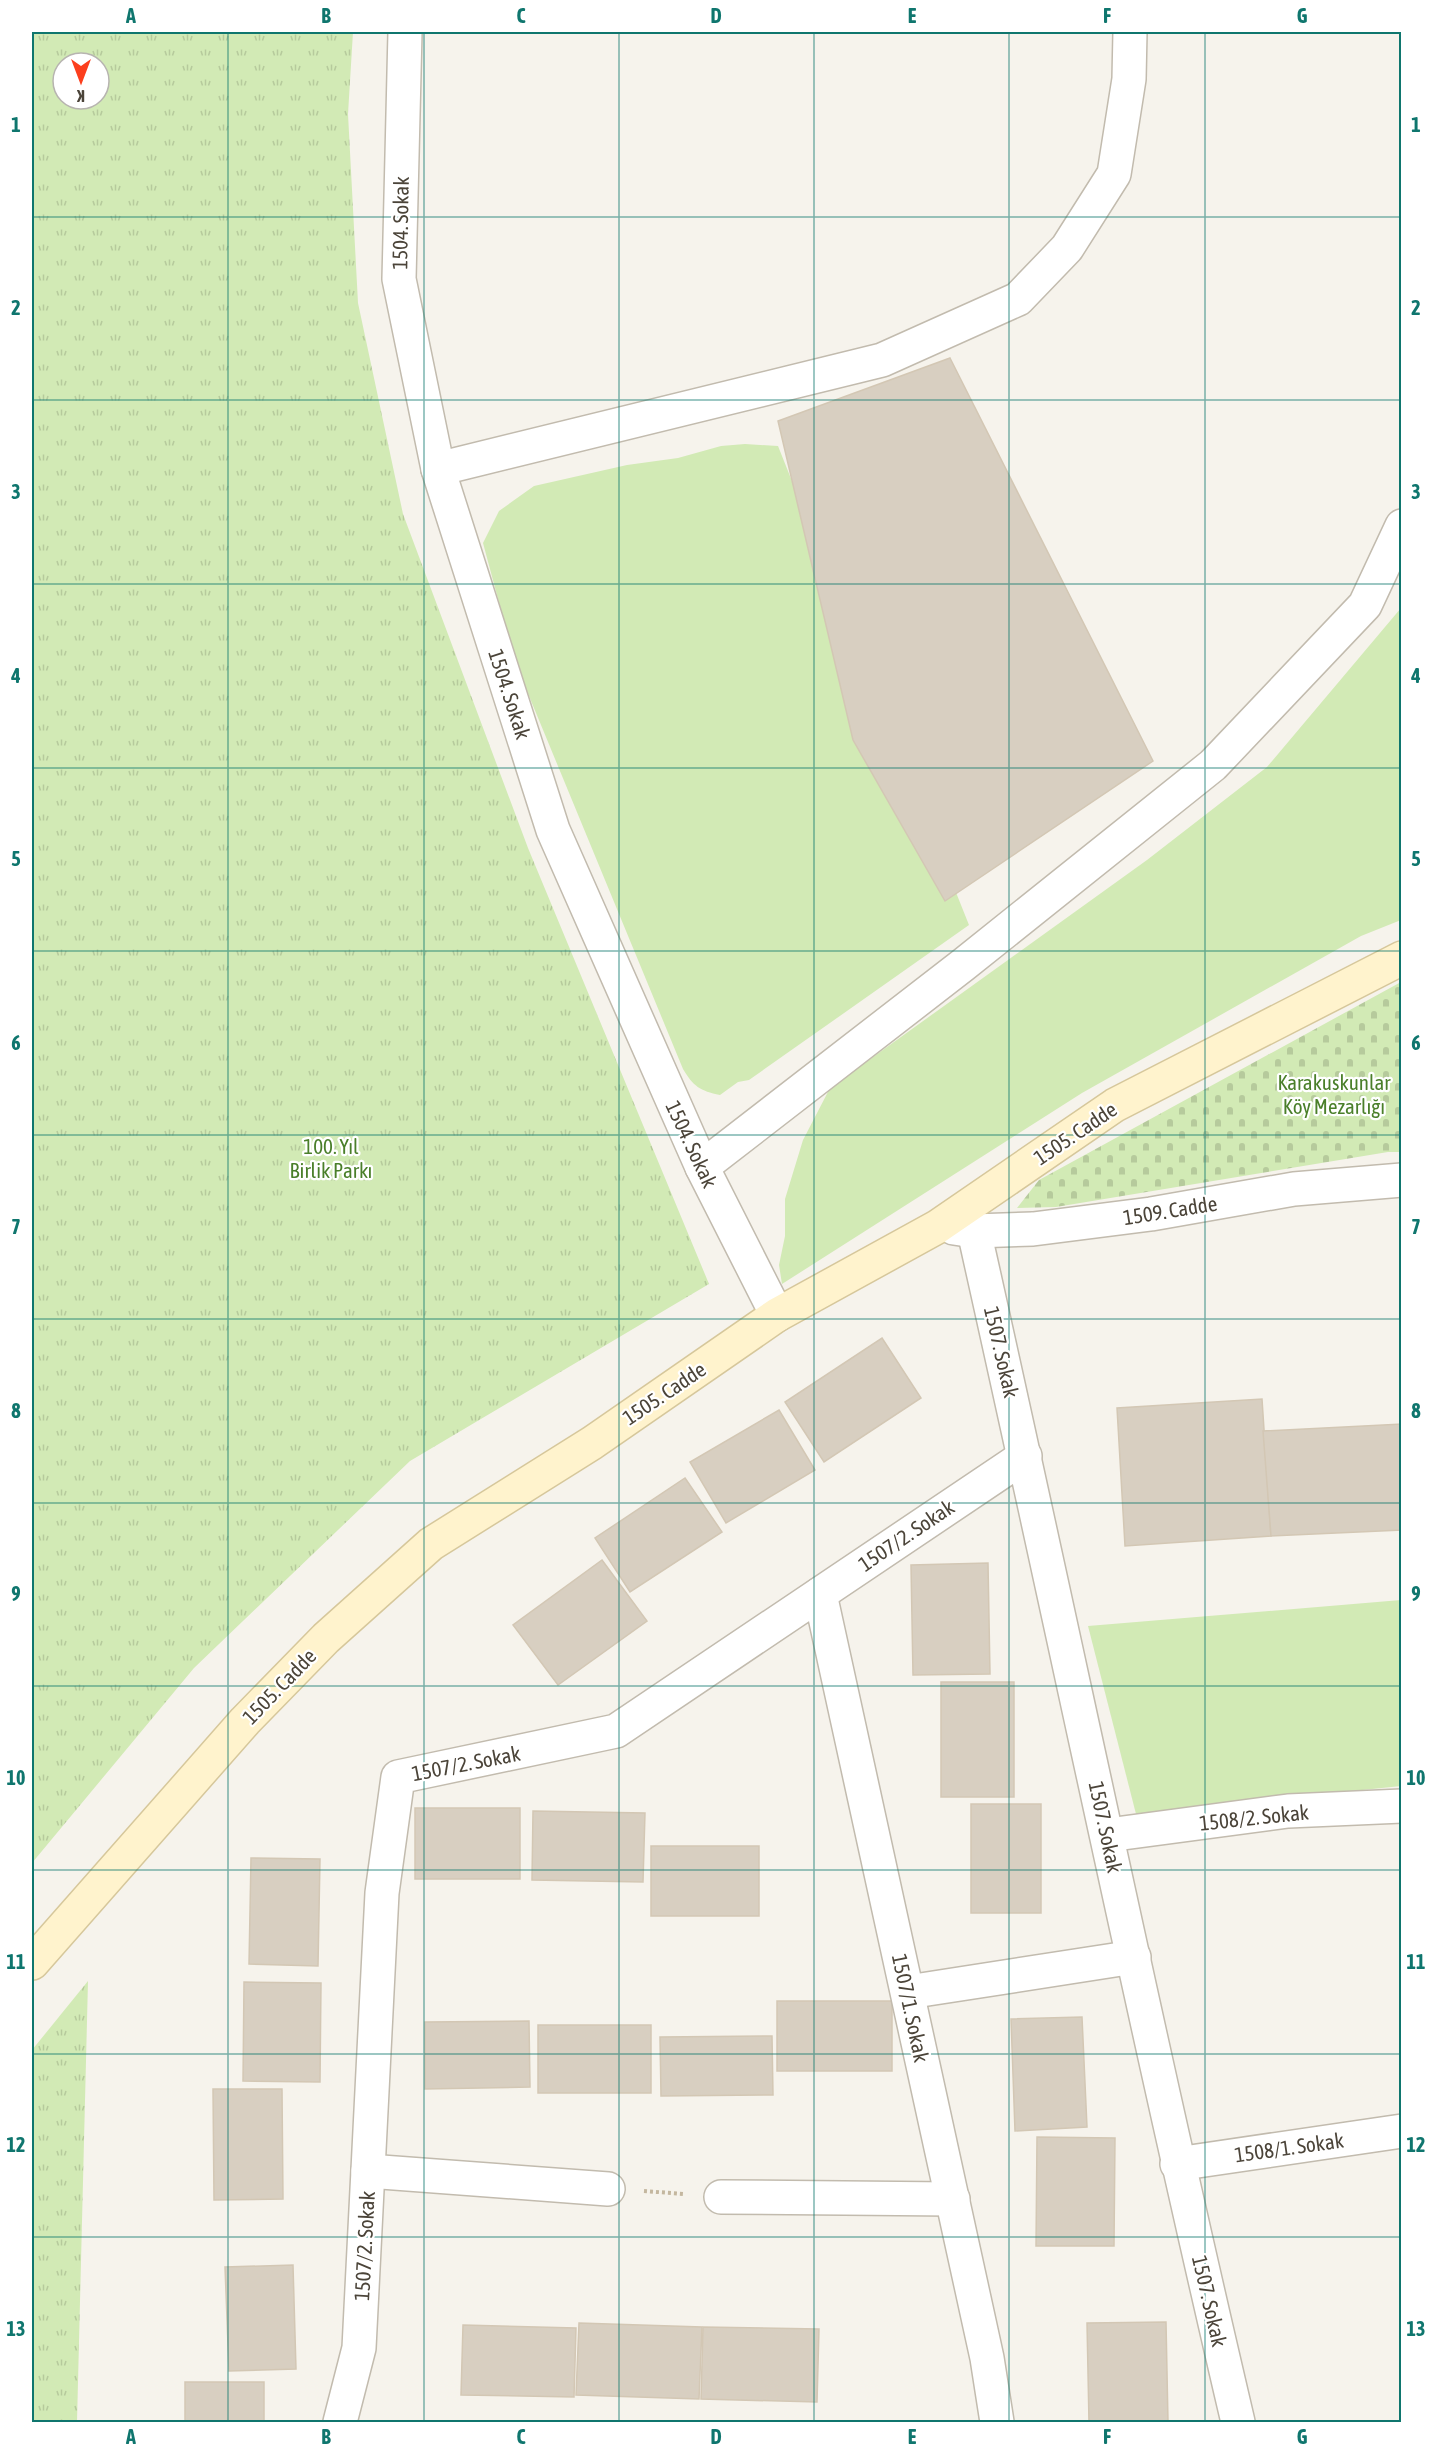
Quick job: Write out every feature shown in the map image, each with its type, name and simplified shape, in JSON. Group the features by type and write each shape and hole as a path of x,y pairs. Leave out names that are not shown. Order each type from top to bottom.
{"street":[{"name":"1504. Sokak","path":"405,32 399,279 438,469 553,830 702,1167 777,1316"},
{"path":"438,469 882,360 1018,299 1067,248 1113,174 1129,79 1130,32"},
{"path":"702,1167 963,964 1213,765 1365,605 1401,526"},
{"name":"1505. Cadde","path":"32,1963 245,1721 326,1638 431,1545 591,1443 777,1316 937,1227 1115,1105 1401,958"},
{"name":"1509. Cadde","path":"937,1227 974,1231 1033,1228 1088,1222 1294,1189 1401,1180"},
{"name":"1507. Sokak","path":"974,1231 1108,1835 1177,2164 1238,2422"},
{"name":"1507/2. Sokak","path":"340,2422 358,2348 382,1893 398,1777 616,1731 1025,1456"},
{"name":"1507/1. Sokak","path":"820,1594 987,2358 997,2422"},
{"name":"1508/2. Sokak","path":"1108,1835 1288,1811 1401,1806"},
{"path":"908,1992 1134,1958"},
{"name":"1508/1. Sokak","path":"1177,2164 1401,2131"},
{"path":"368,2171 608,2189"},
{"path":"721,2197 953,2199"}],"path":[{"path":"608,2189 721,2197"}],"green space":[{"name":"100. Yıl Birlik Parkı","path":"32,32 353,32 348,114 358,303 403,514 528,848 709,1284 410,1461 194,1668 32,1863"},
{"path":"745,444 778,446 969,925 749,1080 738,1082 720,1095 698,1087 683,1069 515,662 483,543 499,511 534,486 627,465 678,458 721,446"},
{"path":"1401,608 1401,920 1361,936 1082,1093 782,1284 779,1265 785,1236 785,1199 803,1140 830,1088 1147,860 1267,767"},
{"name":"Karakuskunlar Köy Mezarlığı","path":"1401,982 1401,1152 1388,1152 1056,1207 1017,1208 1039,1180"},
{"path":"1401,1600 1401,1786 1136,1814 1088,1626"},
{"path":"88,1981 77,2422 32,2422 32,2050"}],"building":[{"path":"950,358 1153,761 945,901 853,740 778,421"},
{"path":"882,1338 921,1398 824,1462 785,1402"},
{"path":"1262,1399 1271,1536 1125,1546 1117,1408"},
{"path":"779,1410 815,1470 726,1523 690,1462"},
{"path":"1402,1424 1402,1530 1271,1536 1263,1431"},
{"path":"685,1478 722,1532 630,1592 595,1538"},
{"path":"602,1560 647,1621 558,1685 513,1625"},
{"path":"988,1563 990,1674 913,1675 911,1565"},
{"path":"941,1682 1014,1682 1014,1797 941,1797"},
{"path":"971,1804 1041,1804 1041,1913 971,1913"},
{"path":"415,1808 520,1808 520,1879 415,1879"},
{"path":"533,1811 645,1813 643,1882 532,1880"},
{"path":"651,1846 759,1846 759,1916 651,1916"},
{"path":"251,1858 320,1859 318,1966 249,1964"},
{"path":"244,1982 321,1983 320,2082 243,2081"},
{"path":"777,2001 892,2001 892,2071 777,2071"},
{"path":"1082,2017 1087,2127 1015,2131 1011,2019"},
{"path":"529,2021 530,2087 425,2089 425,2022"},
{"path":"538,2025 651,2025 651,2093 538,2093"},
{"path":"772,2036 773,2095 661,2096 660,2037"},
{"path":"213,2089 282,2089 283,2199 214,2200"},
{"path":"1037,2137 1115,2138 1114,2246 1036,2246"},
{"path":"293,2265 296,2369 229,2371 225,2267"},
{"path":"1166,2322 1168,2422 1089,2422 1087,2323"},
{"path":"579,2323 702,2327 699,2399 576,2395"},
{"path":"463,2325 576,2328 574,2397 461,2395"},
{"path":"703,2327 819,2329 817,2402 701,2399"},
{"path":"185,2382 264,2382 264,2422 185,2422"}]}
